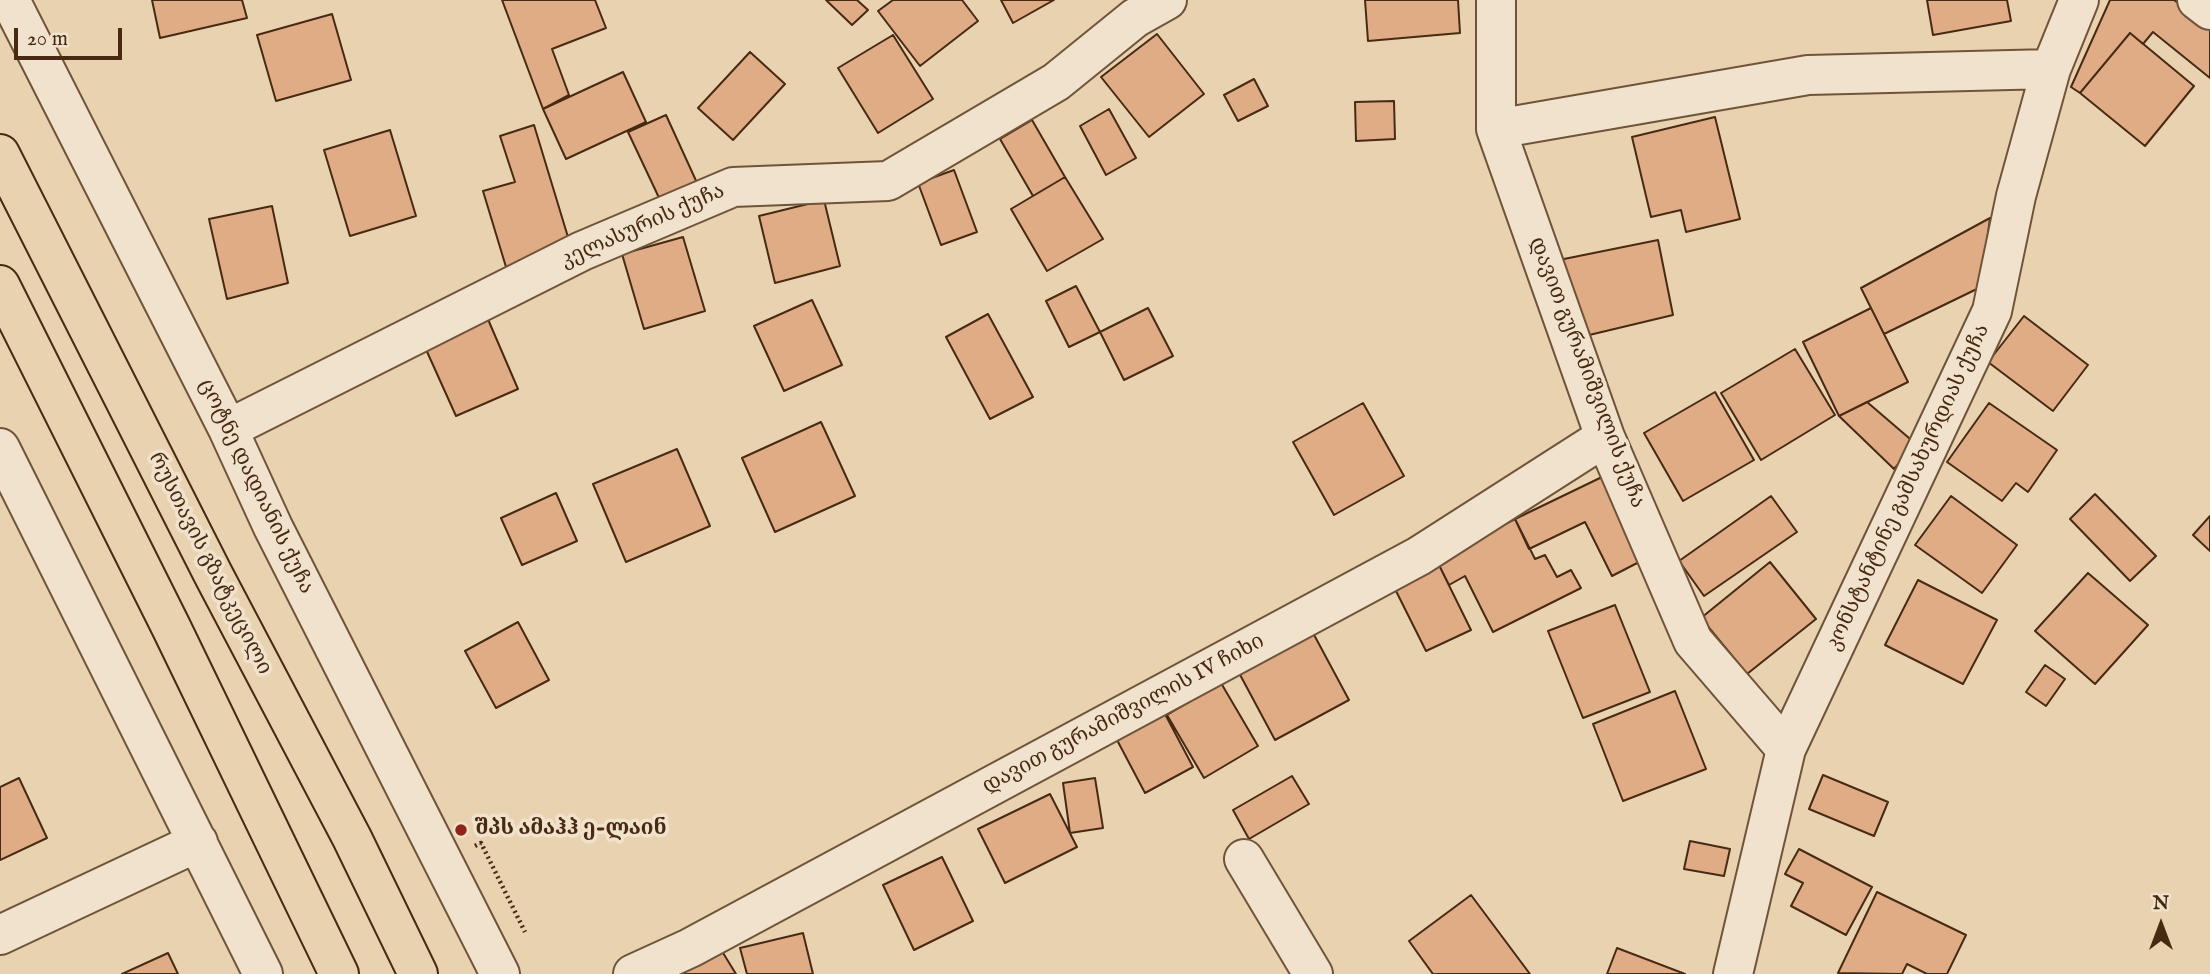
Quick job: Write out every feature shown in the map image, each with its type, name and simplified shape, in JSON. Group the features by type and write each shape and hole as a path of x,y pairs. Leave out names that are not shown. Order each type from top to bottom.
{"highway":[{"name":"რუსთავის გზატკეცილი","path":"0,154 213,574 352,838 418,974"},
{"path":"0,285 171,627 339,974"}],"street":[{"name":"ცოტნე დადიანის ქუჩა","path":"10,0 500,974"},
{"name":"დავით გურამიშვილის ქუჩა","path":"1496,0 1496,128 1605,436 1693,641 1786,749"},
{"name":"კონსტანტინე გამსახურდიას ქუჩა","path":"1733,974 1786,749 1992,311 2016,196 2051,69 2079,0"},
{"path":"2197,0 2210,10"},
{"name":"კელასურის ქუჩა","path":"228,429 582,251 733,187 888,181 1056,82 1141,6"},
{"path":"1496,128 1808,75 2051,69"},
{"name":"დავით გურამიშვილის IV ჩიხი","path":"633,974 690,948 1419,556 1605,436"},
{"path":"0,448 263,974"},
{"path":"0,935 198,842"},
{"path":"1244,859 1312,974"}],"path":[{"path":"481,842 528,938"}],"building":[{"path":"152,0 242,0 247,18 160,38"},
{"path":"502,0 595,0 606,28 552,49 569,95 543,109"},
{"path":"826,0 857,0 868,10 852,25"},
{"path":"893,0 962,0 978,21 920,66 878,11"},
{"path":"1001,0 1054,0 1013,23"},
{"path":"1365,0 1458,0 1460,33 1368,41"},
{"path":"1927,0 2007,0 2011,21 1933,35"},
{"path":"2110,0 2174,0 2210,27 2210,78 2153,32 2143,44 2130,33 2080,93 2071,87"},
{"path":"332,14 351,80 276,101 257,35"},
{"path":"2130,33 2194,86 2145,146 2080,93"},
{"path":"1157,34 1204,94 1149,137 1101,77"},
{"path":"893,35 933,99 878,133 838,68"},
{"path":"750,52 785,84 733,140 698,108"},
{"path":"623,72 646,122 566,159 543,109"},
{"path":"1254,79 1268,106 1238,121 1224,95"},
{"path":"1394,101 1395,139 1356,141 1355,102"},
{"path":"1109,109 1136,158 1106,175 1080,126"},
{"path":"666,115 698,185 661,202 628,132"},
{"path":"1715,117 1740,219 1686,232 1681,210 1651,217 1632,137"},
{"path":"1032,120 1065,177 1033,196 1000,139"},
{"path":"534,125 571,247 506,267 483,191 515,182 500,136"},
{"path":"390,130 416,216 350,236 324,150"},
{"path":"954,170 977,232 941,245 918,183"},
{"path":"1065,177 1103,239 1047,271 1011,209"},
{"path":"824,200 840,266 775,283 759,216"},
{"path":"272,206 288,283 227,299 209,219"},
{"path":"1990,218 1981,287 1884,334 1861,288"},
{"path":"683,237 705,311 644,329 622,254"},
{"path":"1658,240 1673,315 1585,336 1559,260"},
{"path":"1076,286 1100,332 1069,347 1046,301"},
{"path":"812,300 842,365 784,391 754,326"},
{"path":"1148,308 1173,356 1124,380 1100,332"},
{"path":"1871,308 1908,382 1839,416 1803,342"},
{"path":"988,314 1033,397 990,419 946,337"},
{"path":"2024,316 2088,365 2053,411 1988,362"},
{"path":"487,317 518,389 456,416 424,345"},
{"path":"1795,349 1835,415 1761,460 1721,393"},
{"path":"1715,392 1754,460 1683,501 1644,433"},
{"path":"1867,402 1916,444 1894,469 1839,416"},
{"path":"1363,403 1404,476 1334,515 1293,442"},
{"path":"1989,403 2057,450 2028,492 2016,483 2002,501 1947,462"},
{"path":"821,422 855,496 775,532 742,458"},
{"path":"677,449 710,526 626,562 593,484"},
{"path":"1602,477 1643,560 1612,576 1585,522 1529,549 1515,519"},
{"path":"556,493 577,541 522,565 501,518"},
{"path":"2095,494 2156,556 2130,581 2070,519"},
{"path":"1771,496 1797,532 1704,596 1679,561"},
{"path":"1951,496 2017,545 1982,593 1915,545"},
{"path":"2210,516 2210,551 2193,535"},
{"path":"1515,519 1535,559 1545,555 1557,577 1571,570 1581,588 1493,632 1465,576 1449,585 1436,559"},
{"path":"1436,559 1471,630 1426,651 1391,581"},
{"path":"1770,562 1816,619 1747,674 1701,618"},
{"path":"2088,573 2148,625 2095,684 2035,631"},
{"path":"1918,580 1997,620 1963,684 1885,645"},
{"path":"1615,605 1650,692 1583,718 1548,631"},
{"path":"518,622 549,680 496,708 465,651"},
{"path":"1312,631 1349,700 1275,740 1238,671"},
{"path":"2045,665 2065,679 2046,706 2026,692"},
{"path":"1221,683 1258,746 1204,778 1167,715"},
{"path":"1675,691 1706,769 1623,801 1593,724"},
{"path":"1165,714 1193,767 1145,793 1117,740"},
{"path":"1823,775 1888,802 1874,836 1809,809"},
{"path":"1292,776 1309,804 1249,839 1233,810"},
{"path":"19,778 47,838 0,860 0,787"},
{"path":"1095,778 1103,828 1070,833 1063,783"},
{"path":"1050,794 1077,847 1005,883 978,829"},
{"path":"1690,841 1730,849 1724,876 1684,869"},
{"path":"1799,849 1872,887 1846,935 1791,906 1803,883 1785,874"},
{"path":"942,857 973,921 914,950 883,885"},
{"path":"1877,892 1966,935 1947,974 1927,974 1907,964 1902,974 1838,973"},
{"path":"1471,895 1530,974 1433,974 1409,941"},
{"path":"803,933 813,974 747,974 740,948"},
{"path":"720,948 736,974 676,974"},
{"path":"1617,948 1685,974 1607,974"},
{"path":"168,953 178,974 122,974"}],"place":[{"name":"შპს ამაჰჰ ე-ლაინ","path":"461,830"}]}
